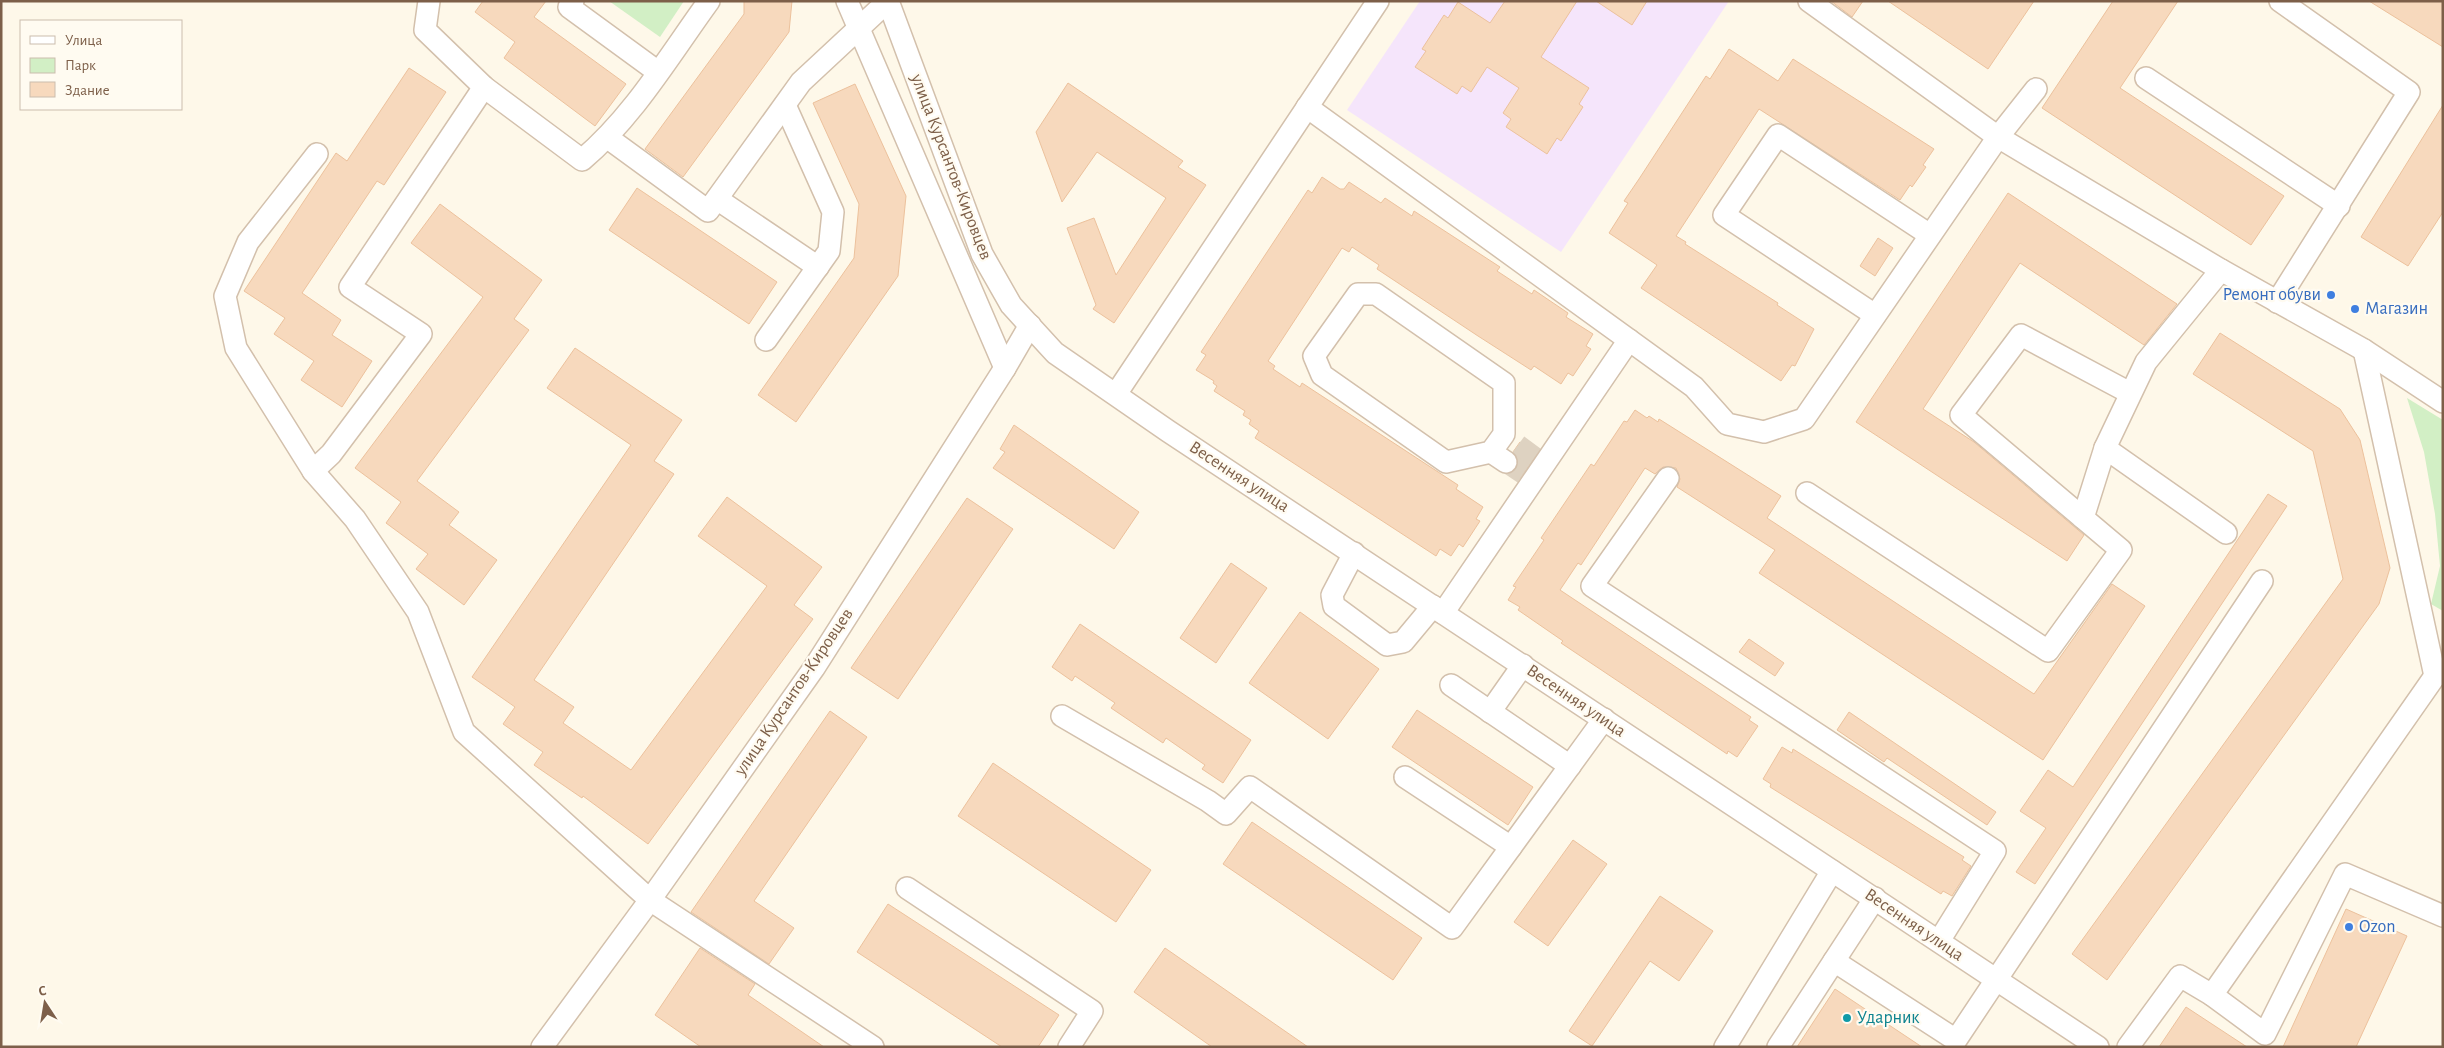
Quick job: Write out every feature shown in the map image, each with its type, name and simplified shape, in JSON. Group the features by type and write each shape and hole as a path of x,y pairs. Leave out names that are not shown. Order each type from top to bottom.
{"street":[{"path":"429,1 425,30 484,87 582,160 608,138 709,1"},
{"path":"573,1 569,7 658,72"},
{"path":"847,1 1005,368"},
{"path":"608,138 708,211 801,82 888,1"},
{"name":"улица Курсантов-Кировцев","path":"888,1 982,254 1011,305 1055,353"},
{"path":"1116,394 1378,1"},
{"path":"1809,1 1998,137 2221,270 2364,350 2443,402"},
{"path":"2277,302 2409,92 2280,1"},
{"path":"2146,78 2339,206"},
{"path":"313,471 331,454 420,334 350,287 484,87"},
{"path":"1307,107 1694,387 1727,424 1764,432 1804,419 1998,137 2036,89"},
{"path":"766,340 829,251 833,212 785,105"},
{"path":"1875,315 1724,215 1778,134 1930,236"},
{"path":"317,154 248,242 224,296 236,348 313,471 355,519 418,612 464,732 650,900 873,1047"},
{"path":"717,199 818,267"},
{"path":"2084,518 2105,448 2146,362 2221,270"},
{"path":"1358,294 1376,294 1504,383 1511,440 1498,457 1446,462 1322,375 1314,356 1358,294"},
{"name":"улица Курсантов-Кировцев","path":"542,1047 650,900 814,668 1005,368 1030,325"},
{"path":"1807,493 2048,652 2121,550 1961,415 2021,335 2130,393"},
{"path":"1354,553 1332,595 1334,606 1387,645 1403,642 1438,609 1629,340"},
{"path":"2212,995 2439,673 2364,350"},
{"name":"Весенняя улица","path":"1055,353 2098,1047"},
{"path":"2105,448 2226,533"},
{"path":"1668,478 1592,586 1995,851 1939,941"},
{"path":"1834,961 1956,1040 2262,581"},
{"path":"1490,712 1523,666"},
{"path":"1452,685 1570,766"},
{"path":"1062,716 1226,814 1250,787 1452,928 1604,719"},
{"path":"1405,777 1511,847"},
{"path":"1724,1047 1832,871"},
{"path":"2128,1047 2180,976 2212,995 2265,1034 2345,874 2443,916"},
{"path":"907,888 1092,1011 1069,1047"},
{"path":"1778,1047 1875,898"}],"shaded area":[{"path":"1420,1 1729,1 1561,252 1347,110"}],"green space":[{"path":"609,1 684,1 660,37"},
{"path":"2407,398 2443,420 2443,611 2431,604 2440,566 2435,514 2424,452"}],"building":[{"path":"483,1 546,1 534,17 626,84 595,126 504,58 515,42 475,12"},
{"path":"744,1 792,1 789,32 683,177 645,149 744,14"},
{"path":"1505,1 1577,1 1541,57 1589,88 1579,104 1583,107 1561,141 1557,138 1547,154 1506,127 1511,119 1503,113 1519,88 1487,67 1471,92 1462,86 1457,94 1415,67 1426,51 1422,49 1444,15 1448,18 1458,2 1490,23"},
{"path":"1596,1 1647,1 1632,25"},
{"path":"1831,1 1863,1 1852,17"},
{"path":"1888,1 2034,1 1988,69"},
{"path":"2113,1 2178,1 2120,88 2284,196 2251,245 2042,108"},
{"path":"2369,1 2443,1 2443,47"},
{"path":"1729,49 1778,81 1793,59 1934,149 1923,165 1926,167 1900,200 1759,109 1676,236 1686,242 1685,244 1778,303 1777,305 1814,329 1795,366 1792,365 1781,381 1641,288 1657,265 1609,233 1628,203 1624,201 1706,76 1710,79"},
{"path":"409,68 446,92 384,185 377,181 302,293 341,320 332,335 372,361 342,407 301,380 314,361 274,334 285,318 244,291 336,153 347,161"},
{"path":"1068,83 1183,161 1178,167 1206,185 1114,323 1093,309 1096,305 1067,228 1094,218 1116,275 1166,198 1097,152 1062,202 1036,132"},
{"path":"855,84 906,196 898,276 796,422 758,395 854,258 859,204 813,103"},
{"path":"2443,105 2443,212 2408,266 2361,237"},
{"path":"1322,177 1340,189 1344,189 1349,182 1381,203 1385,198 1412,216 1414,211 1500,267 1497,271 1532,294 1534,290 1568,313 1566,317 1593,334 1586,346 1591,349 1573,376 1568,373 1561,384 1534,366 1531,370 1478,336 1377,269 1379,265 1352,247 1349,252 1342,248 1268,361 1275,366 1273,369 1300,387 1302,383 1458,485 1456,489 1483,507 1476,519 1480,521 1463,547 1459,544 1451,556 1440,549 1436,556 1255,438 1259,431 1249,424 1251,420 1243,415 1245,411 1214,391 1217,386 1213,383 1214,381 1196,370 1206,355 1201,352 1308,190 1312,193"},
{"path":"637,188 777,282 749,324 609,230"},
{"path":"2008,193 2177,304 2144,345 2020,263 1923,409 1974,442 2084,535 2067,561 1856,422"},
{"path":"440,204 542,280 514,319 529,330 417,481 459,512 449,525 497,560 464,605 416,569 428,554 386,523 401,502 355,468 483,297 411,243"},
{"path":"1878,238 1893,248 1875,276 1860,266"},
{"path":"2220,333 2340,409 2360,440 2390,568 2379,604 2107,980 2072,954 2343,579 2313,451 2193,374"},
{"path":"575,348 682,420 654,461 674,474 534,680 574,707 563,723 631,770 767,586 698,536 727,497 822,567 794,605 813,619 648,844 583,796 582,798 534,765 543,752 503,724 515,707 472,677 631,445 547,388"},
{"path":"1635,410 1647,418 1649,416 1658,422 1659,419 1781,496 1767,518 2034,694 2112,584 2145,606 2043,760 1759,573 1775,550 1677,487 1680,479 1676,468 1663,467 1655,474 1645,468 1581,565 1578,563 1560,590 1751,717 1749,720 1758,726 1737,757 1728,751 1727,754 1561,643 1563,641 1518,610 1520,607 1508,600 1516,587 1513,586 1544,540 1541,538 1591,464 1594,466 1624,421 1627,422"},
{"path":"1014,425 1139,512 1114,549 993,468 1005,452 1000,449"},
{"path":"1520,442 1537,454 1520,478 1513,472 1518,462 1513,452"},
{"path":"2268,494 2287,506 2035,884 2016,872 2046,828 2020,811 2048,770 2073,787"},
{"path":"967,498 1013,529 898,699 851,668"},
{"path":"1231,563 1267,588 1216,663 1180,638"},
{"path":"1300,612 1379,669 1328,739 1249,683"},
{"path":"1080,624 1251,740 1223,783 1202,769 1205,765 1166,738 1163,743 1111,708 1115,703 1075,676 1072,681 1052,667"},
{"path":"1749,639 1784,663 1775,676 1739,652"},
{"path":"1417,710 1533,787 1508,825 1392,747"},
{"path":"830,711 867,737 754,901 794,928 769,964 691,912"},
{"path":"1849,712 1996,812 1987,825 1887,758 1884,762 1837,730"},
{"path":"1782,747 1792,753 1793,749 1964,857 1962,860 1971,866 1952,896 1943,891 1941,894 1770,787 1771,784 1763,779"},
{"path":"993,763 1151,870 1116,922 958,816"},
{"path":"1252,822 1422,938 1393,980 1223,864"},
{"path":"1573,840 1607,864 1548,946 1514,922"},
{"path":"1660,896 1713,931 1679,981 1650,961 1592,1046 1569,1031"},
{"path":"888,904 1059,1015 1038,1047 1002,1047 857,952"},
{"path":"2346,909 2407,936 2356,1047 2283,1047"},
{"path":"700,948 755,984 748,995 824,1047 701,1047 655,1015"},
{"path":"1165,948 1308,1047 1212,1047 1134,992"},
{"name":"Ударник","path":"1835,989 1922,1047 1797,1047"},
{"path":"2186,1007 2247,1047 2159,1047"}],"tunnel":[{"path":"1518,445 1541,462"},
{"path":"1506,462 1530,478"}],"place":[{"name":"Ремонт обуви","path":"2331,295"},
{"name":"Магазин","path":"2355,309"},
{"name":"Ozon","path":"2349,927"},
{"name":"Ударник","path":"1847,1018"}]}
